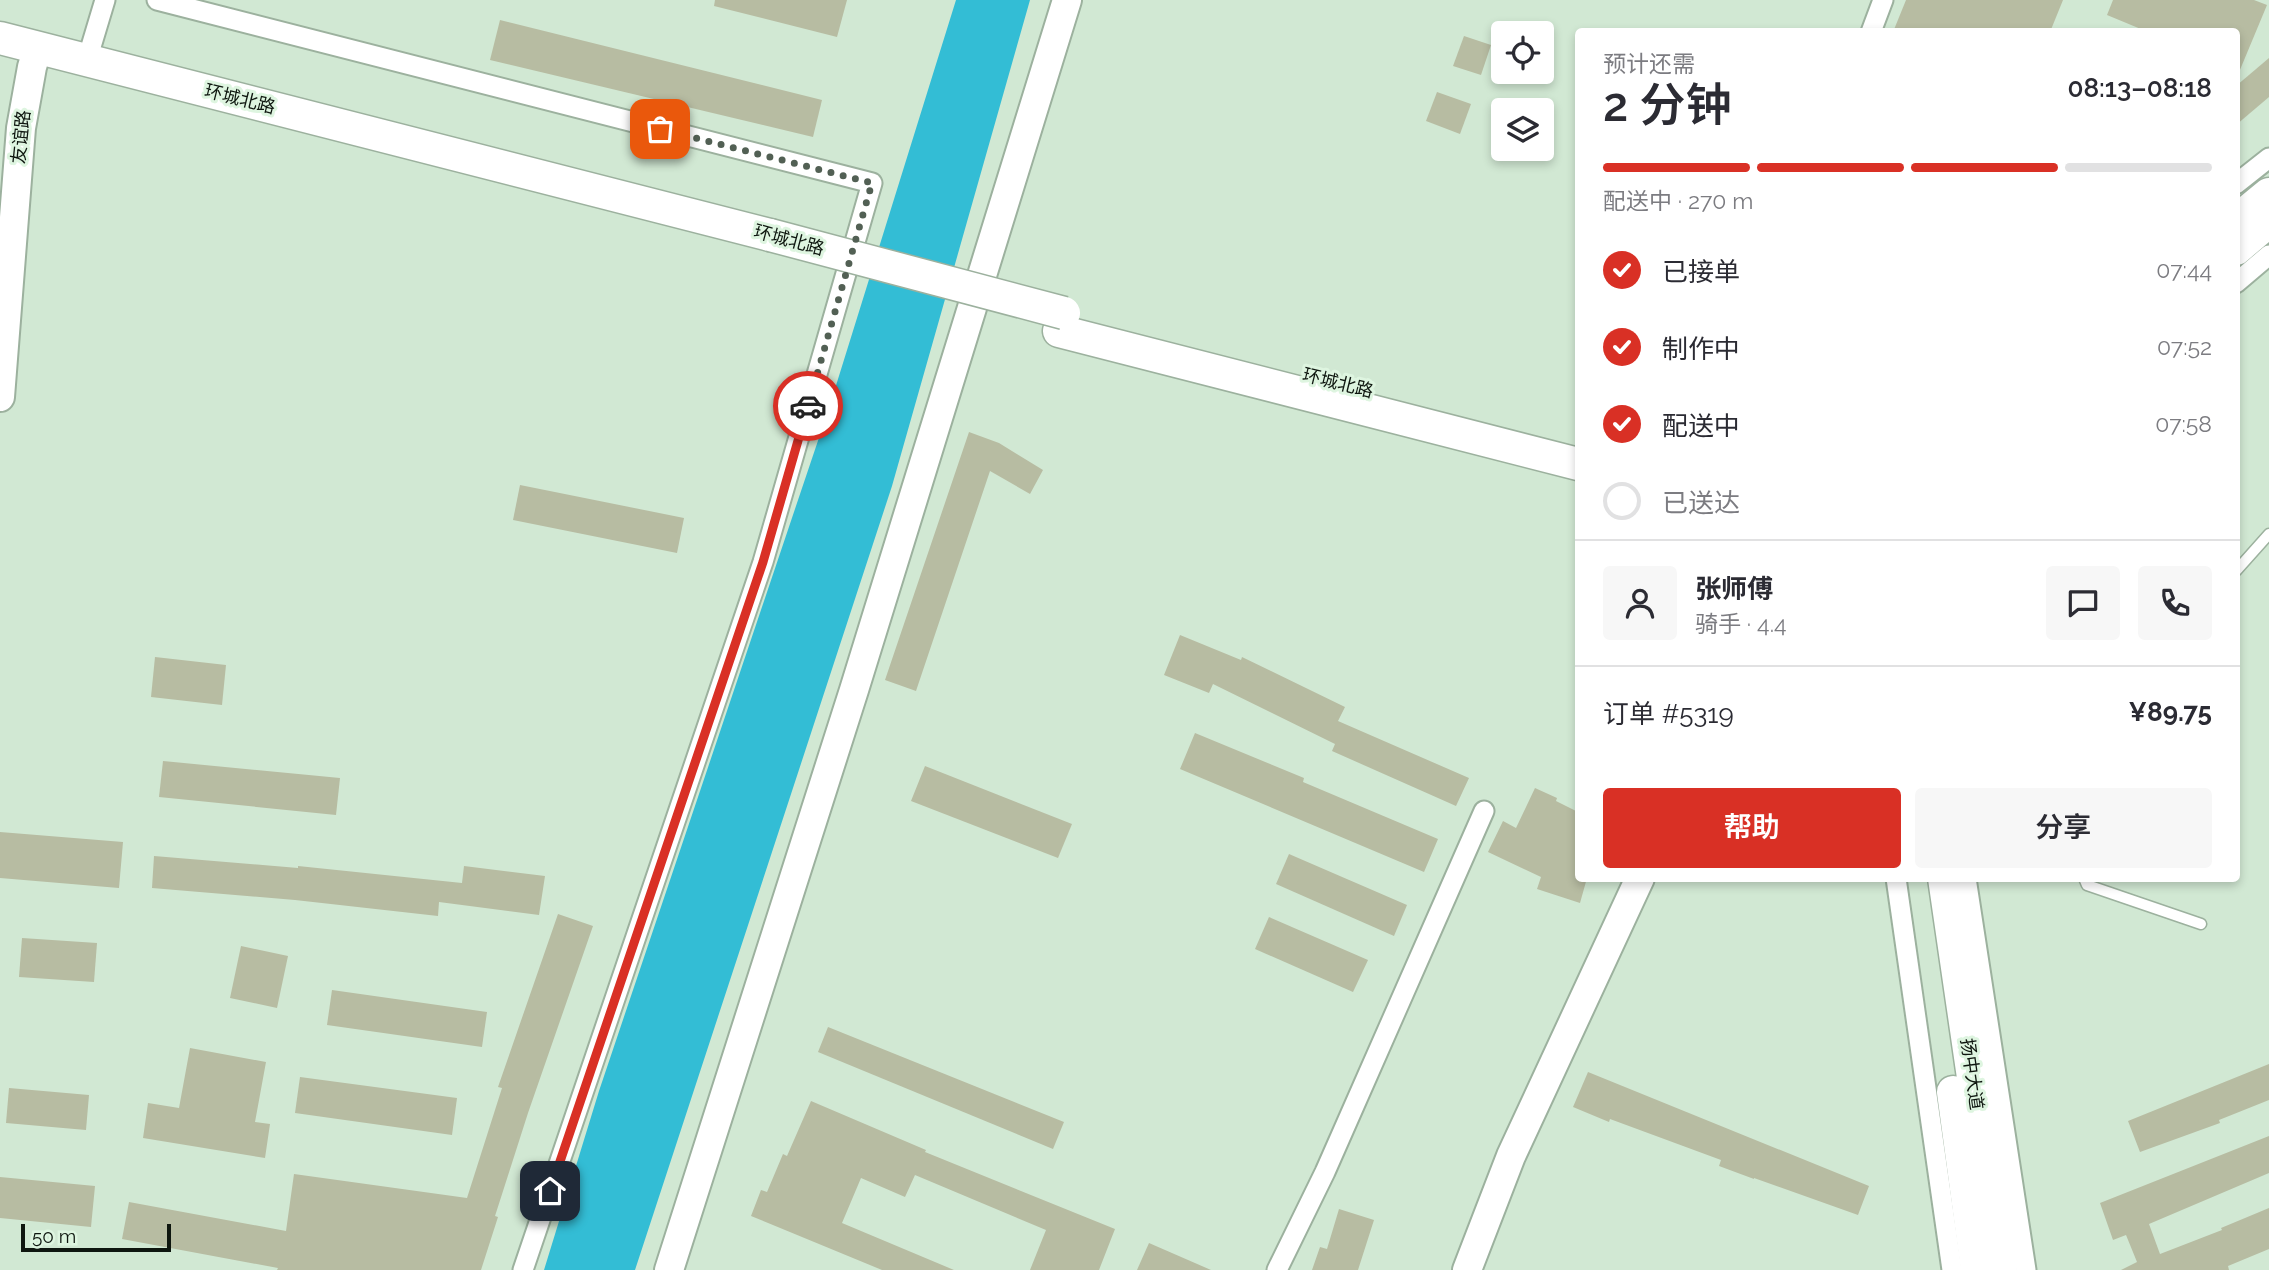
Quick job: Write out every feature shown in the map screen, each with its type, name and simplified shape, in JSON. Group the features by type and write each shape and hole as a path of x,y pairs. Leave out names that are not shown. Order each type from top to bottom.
{"main road":[{"name":"环城北路","path":"0,38 35,57 1061,322 1575,463"},
{"name":"环城北路","path":"0,59 35,57 87,60 768,245"},
{"path":"2240,218 2269,194"},
{"path":"2240,246 2269,221"},
{"name":"环城北路","path":"1061,322 1575,443"},
{"name":"扬中大道","path":"1927,882 1978,1270"},
{"name":"扬中大道","path":"1945,882 2001,1270"}],"street":[{"path":"87,60 105,0"},
{"path":"157,0 872,183 763,562 523,1270"},
{"path":"669,1270 854,690 1067,0"},
{"path":"1873,28 1884,0"},
{"name":"友谊路","path":"0,397 21,128 35,57"},
{"path":"2240,181 2269,158"},
{"path":"2240,280 2269,256"},
{"path":"1277,1270 1325,1172 1484,811"},
{"path":"1467,1270 1511,1156 1638,882"},
{"path":"1897,882 1952,1270"},
{"path":"1967,882 2026,1270"}],"lane":[{"path":"2240,567 2269,534"},
{"path":"2086,882 2087,885 2201,924"}],"water":[{"path":"956,0 1030,0 892,486 635,1270 544,1270 599,1091 829,408"}],"building":[{"path":"715,0 847,0 837,37 714,6"},
{"path":"1906,0 2063,0 2052,28 1895,28"},
{"path":"2113,0 2254,0 2267,5 2240,70 2240,28 2138,28 2107,15"},
{"path":"500,20 822,100 813,137 490,60"},
{"path":"1464,36 1491,45 1481,75 1453,66"},
{"path":"2269,58 2269,97 2240,122 2240,83"},
{"path":"1437,92 1471,104 1460,134 1426,121"},
{"path":"969,432 999,443 1043,470 1030,494 990,471 916,691 885,680"},
{"path":"520,485 684,518 677,553 513,520"},
{"path":"1180,635 1241,660 1242,657 1345,707 1338,721 1469,778 1456,806 1332,751 1335,744 1213,684 1209,693 1164,675"},
{"path":"155,657 226,665 222,705 151,697"},
{"path":"1195,733 1304,778 1303,782 1438,839 1424,872 1180,769"},
{"path":"163,761 340,778 336,815 159,797"},
{"path":"925,766 1072,824 1058,858 911,801"},
{"path":"1535,788 1575,810 1575,882 1586,882 1580,903 1537,889 1541,877 1488,852 1503,821 1516,828"},
{"path":"0,832 123,842 119,888 0,878"},
{"path":"1289,854 1407,905 1394,936 1276,884"},
{"path":"154,856 298,866 462,883 464,866 545,876 539,915 439,902 438,916 152,888"},
{"path":"558,914 593,926 528,1113 481,1270 277,1270 278,1268 122,1239 129,1202 286,1231 294,1174 467,1198 502,1088 498,1087"},
{"path":"1269,917 1368,960 1353,992 1255,949"},
{"path":"22,938 97,943 94,982 19,977"},
{"path":"241,946 288,956 277,1008 230,998"},
{"path":"332,990 487,1012 482,1047 327,1025"},
{"path":"828,1027 1064,1122 1053,1149 818,1052"},
{"path":"190,1048 266,1062 255,1122 270,1124 265,1158 143,1138 148,1103 179,1108"},
{"path":"2269,1064 2269,1100 2219,1120 2220,1123 2140,1152 2128,1121"},
{"path":"1588,1072 1869,1186 1858,1215 1719,1166 1721,1160 1573,1107"},
{"path":"300,1077 457,1098 452,1135 295,1113"},
{"path":"9,1088 89,1095 86,1130 6,1123"},
{"path":"811,1101 926,1150 925,1152 1115,1229 1099,1270 1030,1270 1046,1230 915,1175 905,1197 861,1178 842,1223 954,1270 882,1270 751,1216 761,1190 767,1192 783,1154 787,1156"},
{"path":"2269,1136 2269,1173 2149,1224 2160,1254 2269,1208 2269,1249 2228,1266 2229,1270 2121,1270 2137,1262 2126,1235 2113,1240 2100,1203"},
{"path":"0,1177 95,1186 91,1227 0,1218"},
{"path":"1339,1209 1374,1220 1358,1270 1312,1270 1320,1247 1327,1249"},
{"path":"1149,1243 1211,1270 1137,1270"}],"way so far":[{"path":"660,129 872,183 808,406"}],"route":[{"path":"550,1191 763,562 808,406"}]}
